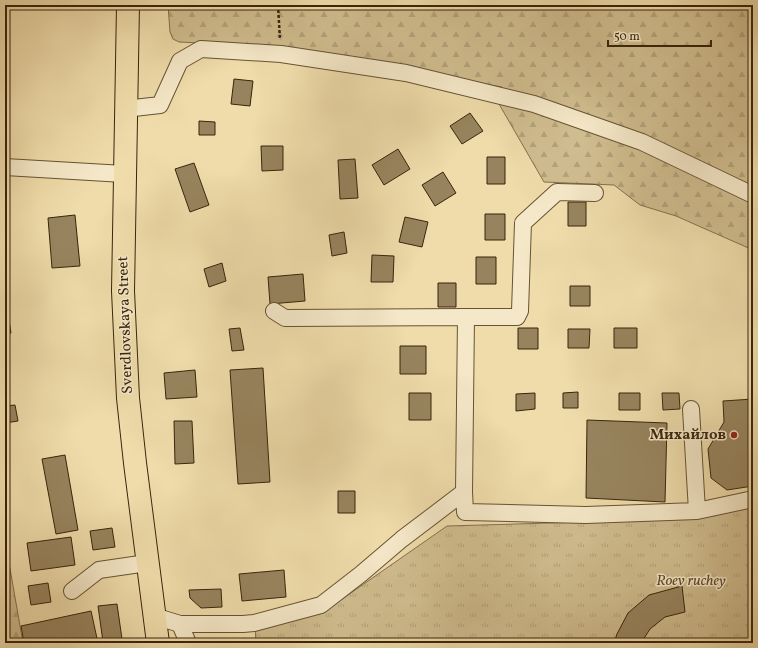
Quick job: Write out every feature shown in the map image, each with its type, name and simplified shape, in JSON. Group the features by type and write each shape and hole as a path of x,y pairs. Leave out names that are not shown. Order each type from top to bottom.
{"highway":[{"name":"Sverdlovskaya Street","path":"128,5 123,291 128,398 158,643"}],"street":[{"path":"126,109 160,105 180,61 201,50 281,54 406,73 534,104 642,142 753,195"},
{"path":"5,167 124,174"},
{"path":"274,311 285,318 518,317 520,311 523,223 557,192 595,193"},
{"path":"466,317 465,512 586,515 697,511 753,500"},
{"path":"691,409 697,511"},
{"path":"154,616 180,624 254,623 321,606 361,574 402,538 464,492"},
{"path":"72,591 99,570 147,563"},
{"path":"180,624 188,643"}],"path":[{"path":"278,5 281,54"}],"green space":[{"path":"168,5 753,5 753,250 676,216 640,205 614,185 544,182 499,104 502,87 283,47 179,42 173,39 170,32"},
{"name":"Roev ruchey","path":"753,507 753,643 256,643 255,627 325,611 447,526 690,519"},
{"path":"5,540 23,643 5,643"}],"building":[{"path":"234,79 253,81 250,106 231,104"},
{"path":"470,113 483,131 462,144 450,126"},
{"path":"199,121 215,122 215,135 199,135"},
{"path":"261,146 283,146 283,170 262,171"},
{"path":"398,149 410,169 384,185 372,165"},
{"path":"487,157 505,157 505,184 487,184"},
{"path":"355,159 358,198 340,199 338,160"},
{"path":"194,163 209,205 190,212 175,169"},
{"path":"443,172 456,193 435,206 422,185"},
{"path":"568,202 586,202 586,226 568,226"},
{"path":"485,214 505,214 505,240 485,240"},
{"path":"75,215 80,266 52,268 48,218"},
{"path":"405,217 428,222 422,247 399,242"},
{"path":"344,232 347,253 332,256 329,235"},
{"path":"372,255 394,256 393,282 371,282"},
{"path":"476,257 496,257 496,284 476,284"},
{"path":"222,263 226,281 209,287 204,269"},
{"path":"303,274 305,301 270,304 268,277"},
{"path":"438,283 456,283 456,307 438,307"},
{"path":"570,286 590,286 590,306 570,306"},
{"path":"5,307 7,307 11,333 5,334"},
{"path":"240,328 244,350 232,351 229,329"},
{"path":"518,328 538,328 538,349 518,349"},
{"path":"614,328 637,328 637,348 614,348"},
{"path":"568,329 590,329 589,348 568,348"},
{"path":"400,346 426,346 426,374 400,374"},
{"path":"263,368 270,482 238,484 230,370"},
{"path":"195,370 197,397 166,399 164,373"},
{"path":"578,392 578,408 563,408 563,393"},
{"path":"409,393 431,393 431,420 409,420"},
{"path":"535,393 535,409 516,411 516,394"},
{"path":"619,393 640,393 640,410 619,410"},
{"path":"662,393 679,393 680,409 663,410"},
{"name":"Михайлов","path":"753,399 753,486 727,490 711,478 708,449 724,422 723,401"},
{"path":"15,405 18,421 5,423 5,406"},
{"path":"587,420 667,423 665,502 586,498"},
{"path":"174,421 192,421 194,463 175,464"},
{"path":"65,455 78,530 56,534 42,459"},
{"path":"338,491 355,491 355,513 338,513"},
{"path":"112,528 115,547 93,550 90,531"},
{"path":"71,537 75,565 31,571 27,543"},
{"path":"284,570 286,597 242,601 239,574"},
{"path":"48,583 51,602 31,605 28,586"},
{"path":"682,586 685,612 665,617 650,629 641,643 614,643 628,613 649,595"},
{"path":"221,589 222,607 201,608 190,598 189,590"},
{"path":"117,604 122,639 103,642 98,606"},
{"path":"91,611 98,643 24,643 21,626"},
{"path":"211,641 214,643 197,643 197,642"}],"place":[{"name":"Михайлов","path":"734,435"}]}
